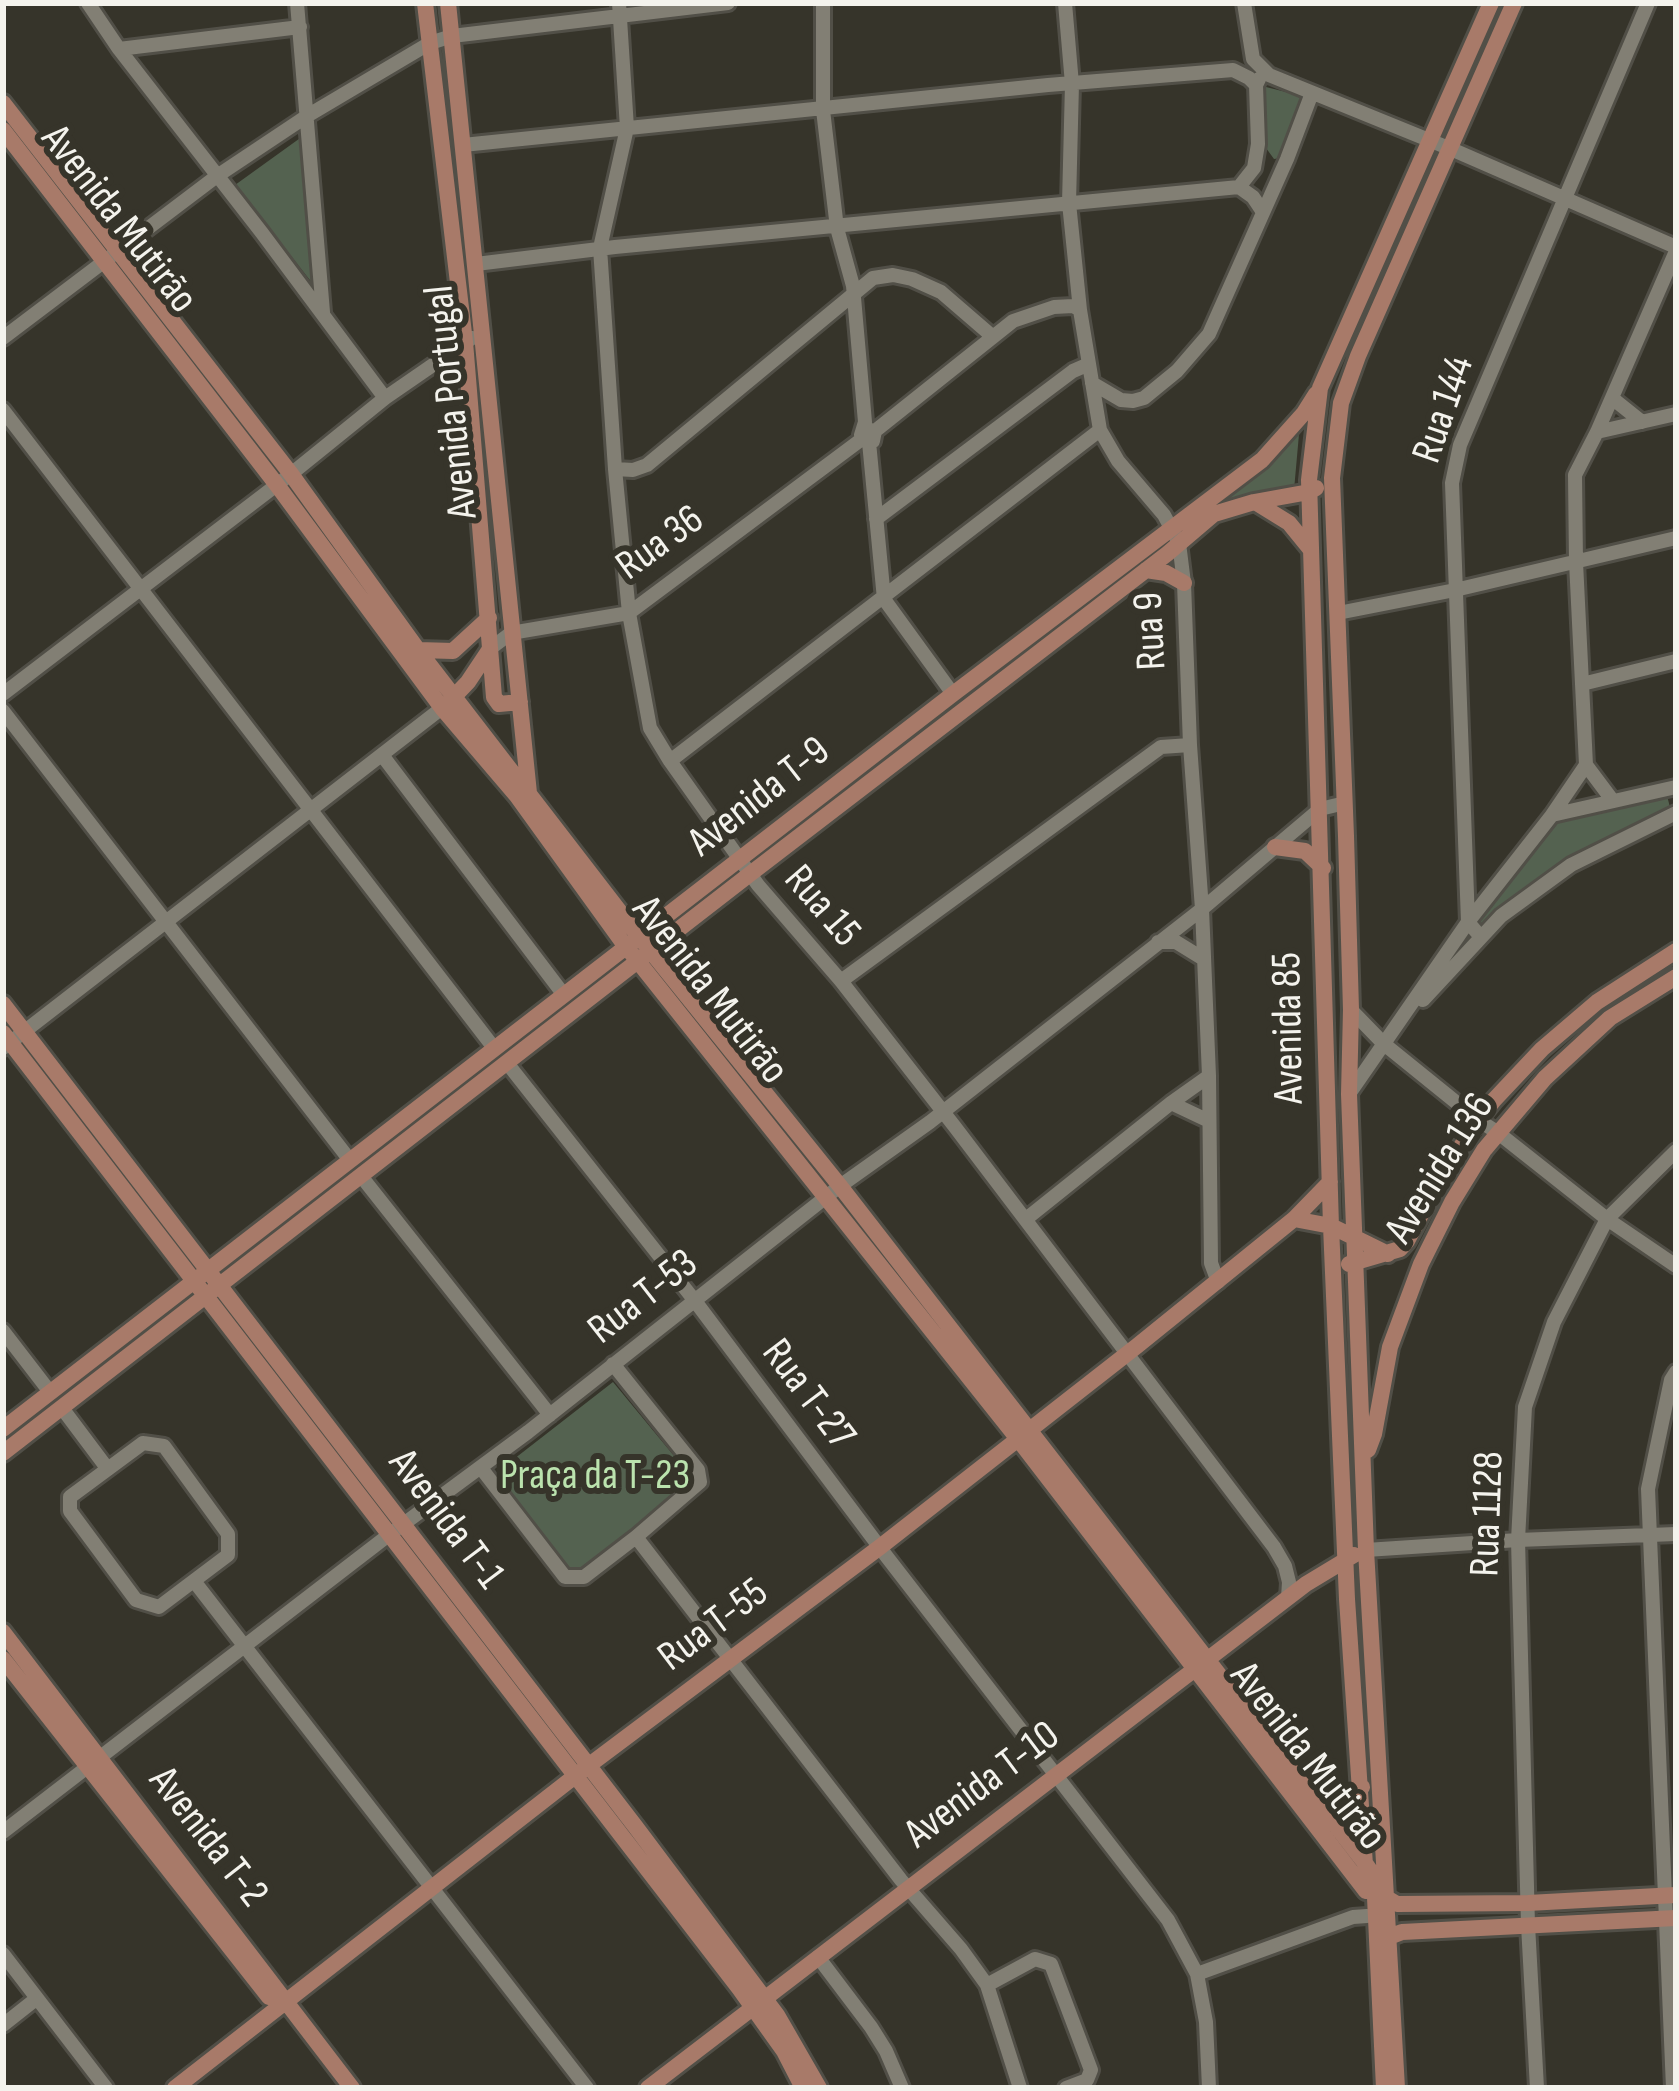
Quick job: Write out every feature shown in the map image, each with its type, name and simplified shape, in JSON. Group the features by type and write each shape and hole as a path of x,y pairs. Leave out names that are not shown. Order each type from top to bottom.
{"main road":[{"name":"Avenida Portugal","path":"425,3 465,342 494,697 500,704 520,702"},
{"name":"Avenida Portugal","path":"448,3 529,794"},
{"name":"Avenida 85","path":"1375,2088 1331,1226 1309,492 1320,388 1491,3"},
{"name":"Avenida 85","path":"1396,2088 1366,1550 1332,478 1341,403 1358,356 1514,3"},
{"name":"Avenida Mutirão","path":"3,103 111,256 418,650 448,703 529,794 639,949"},
{"name":"Avenida Mutirão","path":"3,130 111,256"},
{"name":"Avenida T-9","path":"744,866 1146,570 1176,536 1262,460 1320,388"},
{"name":"Avenida T-9","path":"3,1453 507,1063 952,694 1214,514 1309,492 1332,478"},
{"name":"Avenida Mutirão","path":"284,479 517,796 1023,1434 1201,1665 1366,1891"},
{"path":"1254,502 1289,523 1311,550"},
{"path":"1146,570 1166,573 1184,583"},
{"path":"418,650 453,651 489,618"},
{"name":"Rua 36","path":"448,703 484,662 490,648"},
{"path":"1275,847 1305,851 1322,868"},
{"name":"Avenida T-9","path":"3,1429 564,995 639,949"},
{"name":"Avenida 136","path":"1333,1271 1400,1249 1478,1120 1542,1049 1597,1002 1676,951"},
{"name":"Avenida 136","path":"1364,1462 1390,1347 1421,1264 1452,1202 1497,1132 1545,1078 1610,1018 1676,977"},
{"name":"Avenida T-1","path":"3,1004 10,1039 213,1291 759,2003 796,2044 819,2088"},
{"name":"Rua T-55","path":"175,2088 1128,1353 1294,1219 1330,1182"},
{"path":"1294,1219 1331,1226"},
{"name":"Avenida 136","path":"1331,1226 1388,1255"},
{"name":"Avenida T-10","path":"648,2088 669,2081 905,1884 1306,1584 1366,1550"},
{"path":"1306,1584 1332,1583 1347,1599"},
{"name":"Avenida T-2","path":"3,1632 94,1764"},
{"name":"Avenida T-2","path":"3,1659 94,1764 352,2088"},
{"name":"Avenida Mutirão","path":"1201,1665 1365,1863"},
{"path":"1314,1798 1343,1802 1362,1787"},
{"path":"1365,1863 1374,1876 1384,2088"},
{"path":"1387,1898 1396,1904 1528,1903 1670,1895"},
{"path":"1389,1936 1671,1919"},
{"name":"Avenida T-1","path":"759,2003 803,2088"},
{"name":"Avenida T-2","path":"282,2005 339,2088"}],"street":[{"path":"88,3 385,398"},
{"path":"297,3 323,317"},
{"path":"3,338 217,176 430,43 620,9 728,3"},
{"name":"Rua 9","path":"1065,3 1072,84 1069,203 1100,430 1176,536 1184,583 1209,1076 1211,1263 1218,1282"},
{"path":"1239,188 1254,168 1263,80 1251,53 1244,3"},
{"name":"Rua 144","path":"1468,922 1452,483 1460,445 1648,3"},
{"path":"822,5 824,110 837,228 855,289 884,599 952,694"},
{"name":"Rua 15","path":"620,9 627,128 600,248 628,613 650,728 744,866 841,981 1274,1547 1285,1566 1288,1598"},
{"path":"119,49 300,27"},
{"path":"130,62 145,46"},
{"path":"1233,70 1251,53"},
{"path":"464,146 1233,70 1312,93 1451,149 1676,249 1575,475 1586,765 1613,801"},
{"path":"1092,383 1110,395 1133,401 1144,398 1177,371 1209,334 1312,93"},
{"path":"1258,144 1274,162 1287,159"},
{"path":"476,264 600,248 1239,188 1263,212"},
{"path":"615,469 647,465 873,278 893,275 941,292 992,336"},
{"path":"1658,292 1676,287"},
{"name":"Rua 36","path":"490,648 511,633 628,613 1013,321 1063,306 1080,310"},
{"path":"3,694 385,398 483,331"},
{"path":"876,519 1073,371 1089,364"},
{"path":"1612,398 1642,422"},
{"path":"3,410 494,1048"},
{"path":"1597,433 1676,414"},
{"path":"670,761 1100,430"},
{"path":"1338,613 1676,538"},
{"path":"881,576 895,580 914,576"},
{"path":"1582,684 1676,661"},
{"path":"10,1039 448,703"},
{"path":"3,711 349,1159"},
{"path":"841,981 1161,747 1190,745"},
{"path":"382,755 564,995"},
{"path":"1349,1094 1468,922 1586,765"},
{"path":"1384,1044 1501,916 1571,865 1676,812 1671,789 1552,815"},
{"path":"1320,809 1345,803"},
{"name":"Rua T-53","path":"3,1832 550,1415 833,1191 942,1112 1202,909 1320,809"},
{"path":"1468,922 1480,936"},
{"path":"1158,942 1176,942 1202,958"},
{"path":"1351,1010 1384,1044 1478,1120 1676,1266"},
{"name":"Rua T-27","path":"507,1063 1168,1920 1197,1974 1206,2023 1209,2088"},
{"path":"1026,1220 1209,1076"},
{"path":"1171,1103 1210,1121"},
{"name":"Rua 1128","path":"1537,2088 1518,1540 1526,1407 1554,1322 1607,1219 1676,1151"},
{"path":"361,1176 550,1415"},
{"path":"3,1331 50,1392"},
{"path":"481,1468 565,1577 584,1577 636,1538 700,1482 698,1470 613,1364"},
{"path":"1673,2088 1670,1895 1648,1489 1676,1372"},
{"path":"62,1408 107,1468"},
{"path":"142,1443 164,1446 228,1534 228,1555 194,1581 160,1607 136,1600 70,1511 70,1497 142,1443"},
{"path":"1366,1550 1676,1534"},
{"path":"636,1538 987,1985 1020,2088"},
{"path":"194,1581 587,2088"},
{"path":"1197,1974 1367,1916"},
{"path":"3,1954 106,2088"},
{"path":"818,1957 886,2051 902,2088"},
{"path":"987,1985 1035,1959 1051,1964 1091,2070 1087,2080 1066,2088"},
{"path":"3,2025 36,1999"}],"green space":[{"path":"1258,85 1306,97 1281,158 1274,159 1266,148"},
{"path":"303,136 320,293 235,185"},
{"path":"1300,423 1294,490 1226,501 1196,523 1193,519"},
{"path":"1666,792 1671,811 1565,863 1483,928 1476,920 1553,818"},
{"name":"Praça da T-23","path":"613,1382 689,1474 690,1483 581,1570 569,1570 496,1473"}]}
